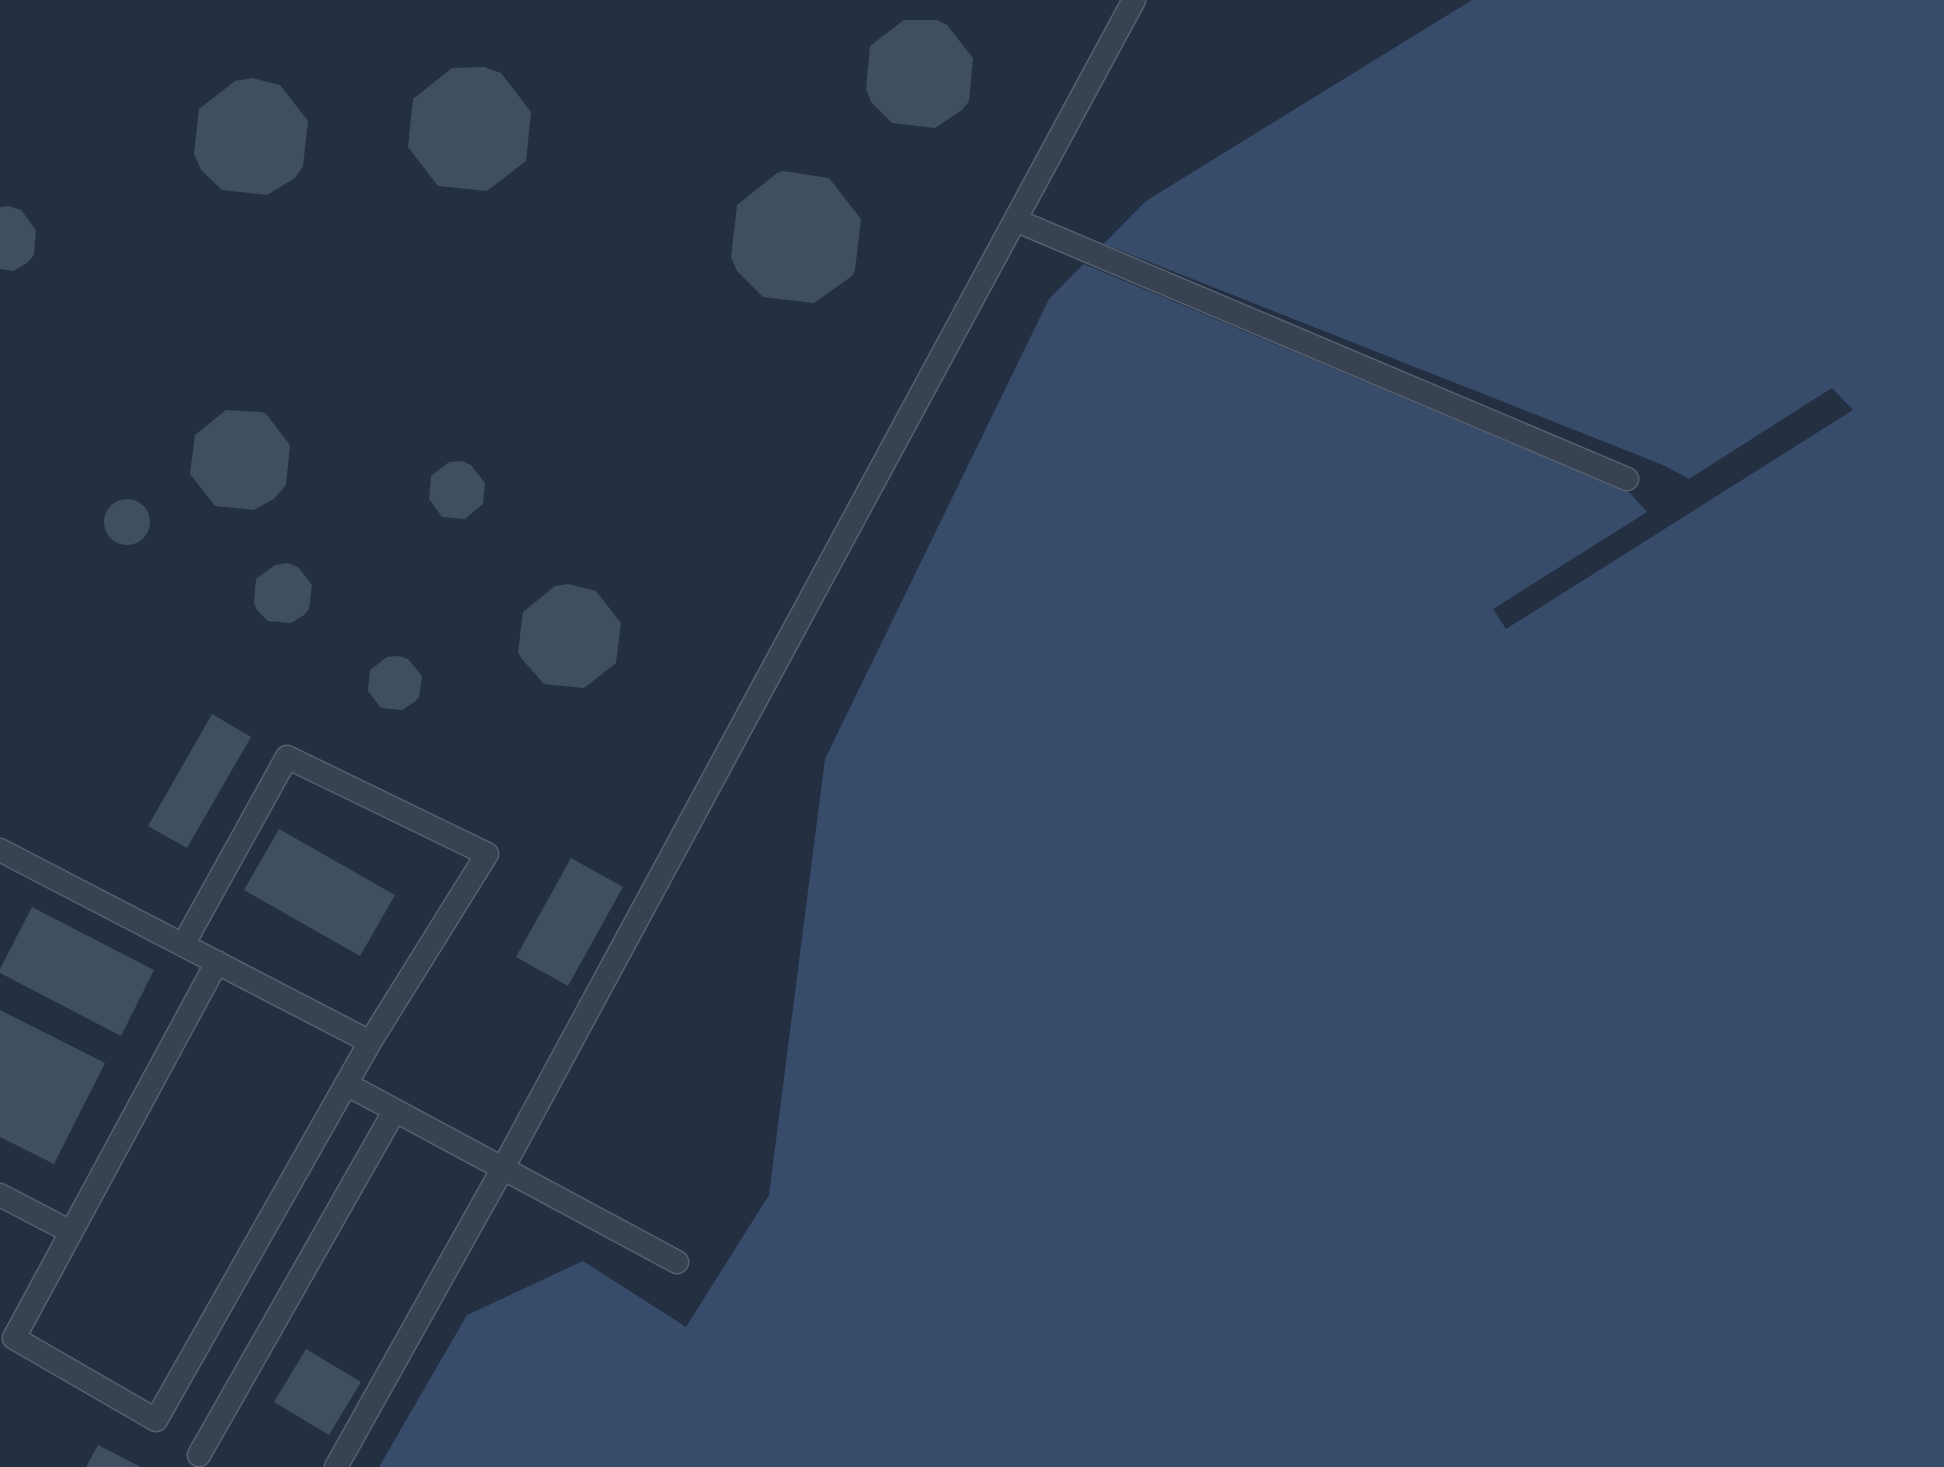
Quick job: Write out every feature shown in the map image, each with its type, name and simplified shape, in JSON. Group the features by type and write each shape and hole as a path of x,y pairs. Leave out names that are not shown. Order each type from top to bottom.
{"lane":[{"path":"336,1467 503,1168 1134,0"},
{"path":"1015,220 1627,479"},
{"path":"183,945 287,757 487,854 370,1042 156,1420 14,1338 217,962"},
{"path":"0,850 370,1042"},
{"path":"346,1084 677,1262"},
{"path":"199,1455 395,1110"},
{"path":"0,1195 71,1232"}],"water":[{"path":"1472,0 1944,0 1944,1467 379,1467 467,1315 583,1261 686,1327 769,1195 825,759 1049,299 1146,201"}],"pier":[{"path":"1104,244 1663,465 1689,479 1832,388 1853,410 1506,629 1493,609 1647,512 1630,493 1084,264"}],"building":[{"path":"904,20 937,20 947,25 973,58 969,101 962,110 935,128 892,123 871,102 866,89 870,46"},
{"path":"484,67 501,73 531,112 526,161 487,191 438,186 408,147 413,99 452,68"},
{"path":"252,78 280,85 308,121 303,166 295,178 267,195 222,190 201,170 194,154 199,109 235,81"},
{"path":"783,171 829,178 861,219 852,276 814,303 763,297 737,271 731,257 737,205"},
{"path":"0,207 21,210 36,230 34,255 13,271 0,269"},
{"path":"226,410 266,414 290,445 286,485 274,499 254,510 215,506 190,474 195,435"},
{"path":"462,461 471,465 485,483 483,504 465,519 442,517 429,499 431,476 449,462"},
{"path":"127,499 143,506 150,522 143,538 127,545 111,538 104,522 111,506"},
{"path":"288,563 298,567 312,585 309,609 291,623 268,621 254,603 256,579 275,565"},
{"path":"568,584 596,591 621,623 616,663 584,688 544,684 518,652 523,612 555,586"},
{"path":"387,657 408,659 422,676 419,697 402,710 381,708 368,691 370,670"},
{"path":"212,714 251,737 187,848 148,826"},
{"path":"279,829 395,895 360,956 244,890"},
{"path":"571,858 623,887 568,986 516,957"},
{"path":"32,907 154,970 121,1036 0,973"},
{"path":"0,1010 105,1063 54,1164 0,1137"},
{"path":"306,1349 361,1382 329,1435 274,1402"},
{"path":"98,1445 141,1467 86,1467"}]}
